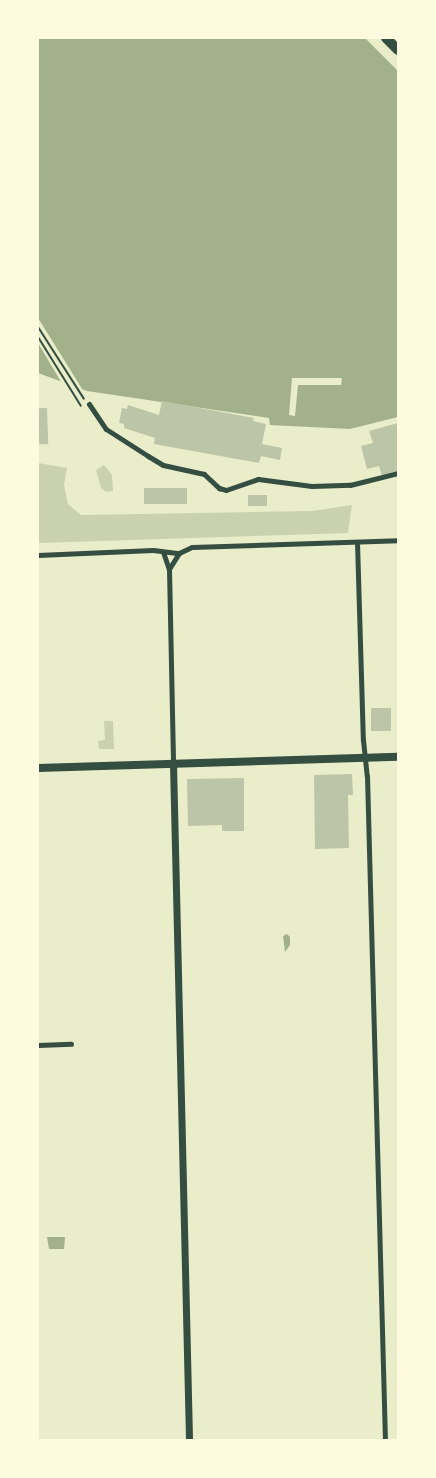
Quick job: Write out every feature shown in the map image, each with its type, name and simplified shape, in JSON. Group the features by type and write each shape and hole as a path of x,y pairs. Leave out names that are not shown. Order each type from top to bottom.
{"highway":[{"path":"386,38 398,50"}],"main road":[{"path":"38,768 398,757"}],"street":[{"path":"88,403 106,429 148,456 163,465 204,474 219,488 226,490 258,479 312,486 350,485 398,473"},
{"path":"169,569 179,553 190,547 398,540"},
{"path":"357,542 385,1440"},
{"path":"163,552 169,569 189,1440"},
{"path":"38,555 179,553"},
{"path":"38,1046 71,1044"}],"path":[{"path":"38,327 88,403"},
{"path":"38,337 80,407"}],"shaded area":[{"path":"38,38 398,38 398,417 350,429 270,425 269,418 87,391 38,373"},
{"path":"38,463 67,468 64,485 68,504 81,515 312,511 352,505 348,533 38,543"},
{"path":"104,465 112,475 113,491 106,492 101,488 96,470"},
{"path":"104,721 113,721 114,749 99,749 98,741 105,740"},
{"path":"287,934 290,937 290,945 285,952 283,936"},
{"path":"47,1237 65,1237 64,1249 49,1249"}],"pier":[{"path":"365,38 398,38 398,71"},
{"path":"38,318 84,392 63,385 38,343"},
{"path":"292,378 342,378 341,385 298,385 295,416 289,415"}],"building":[{"path":"162,401 254,418 253,421 266,424 262,444 282,448 280,460 261,456 259,463 154,444 155,438 124,428 124,424 119,423 122,408 127,409 128,405 159,415"},
{"path":"38,408 47,408 48,444 39,444"},
{"path":"398,423 398,472 382,476 379,466 367,469 361,446 373,443 369,431"},
{"path":"144,488 187,488 187,504 144,504"},
{"path":"248,495 267,495 267,506 248,506"},
{"path":"371,708 391,708 391,731 371,731"},
{"path":"352,774 353,795 348,795 349,848 315,849 314,775"},
{"path":"244,778 244,831 222,831 222,825 188,826 187,779"}]}
